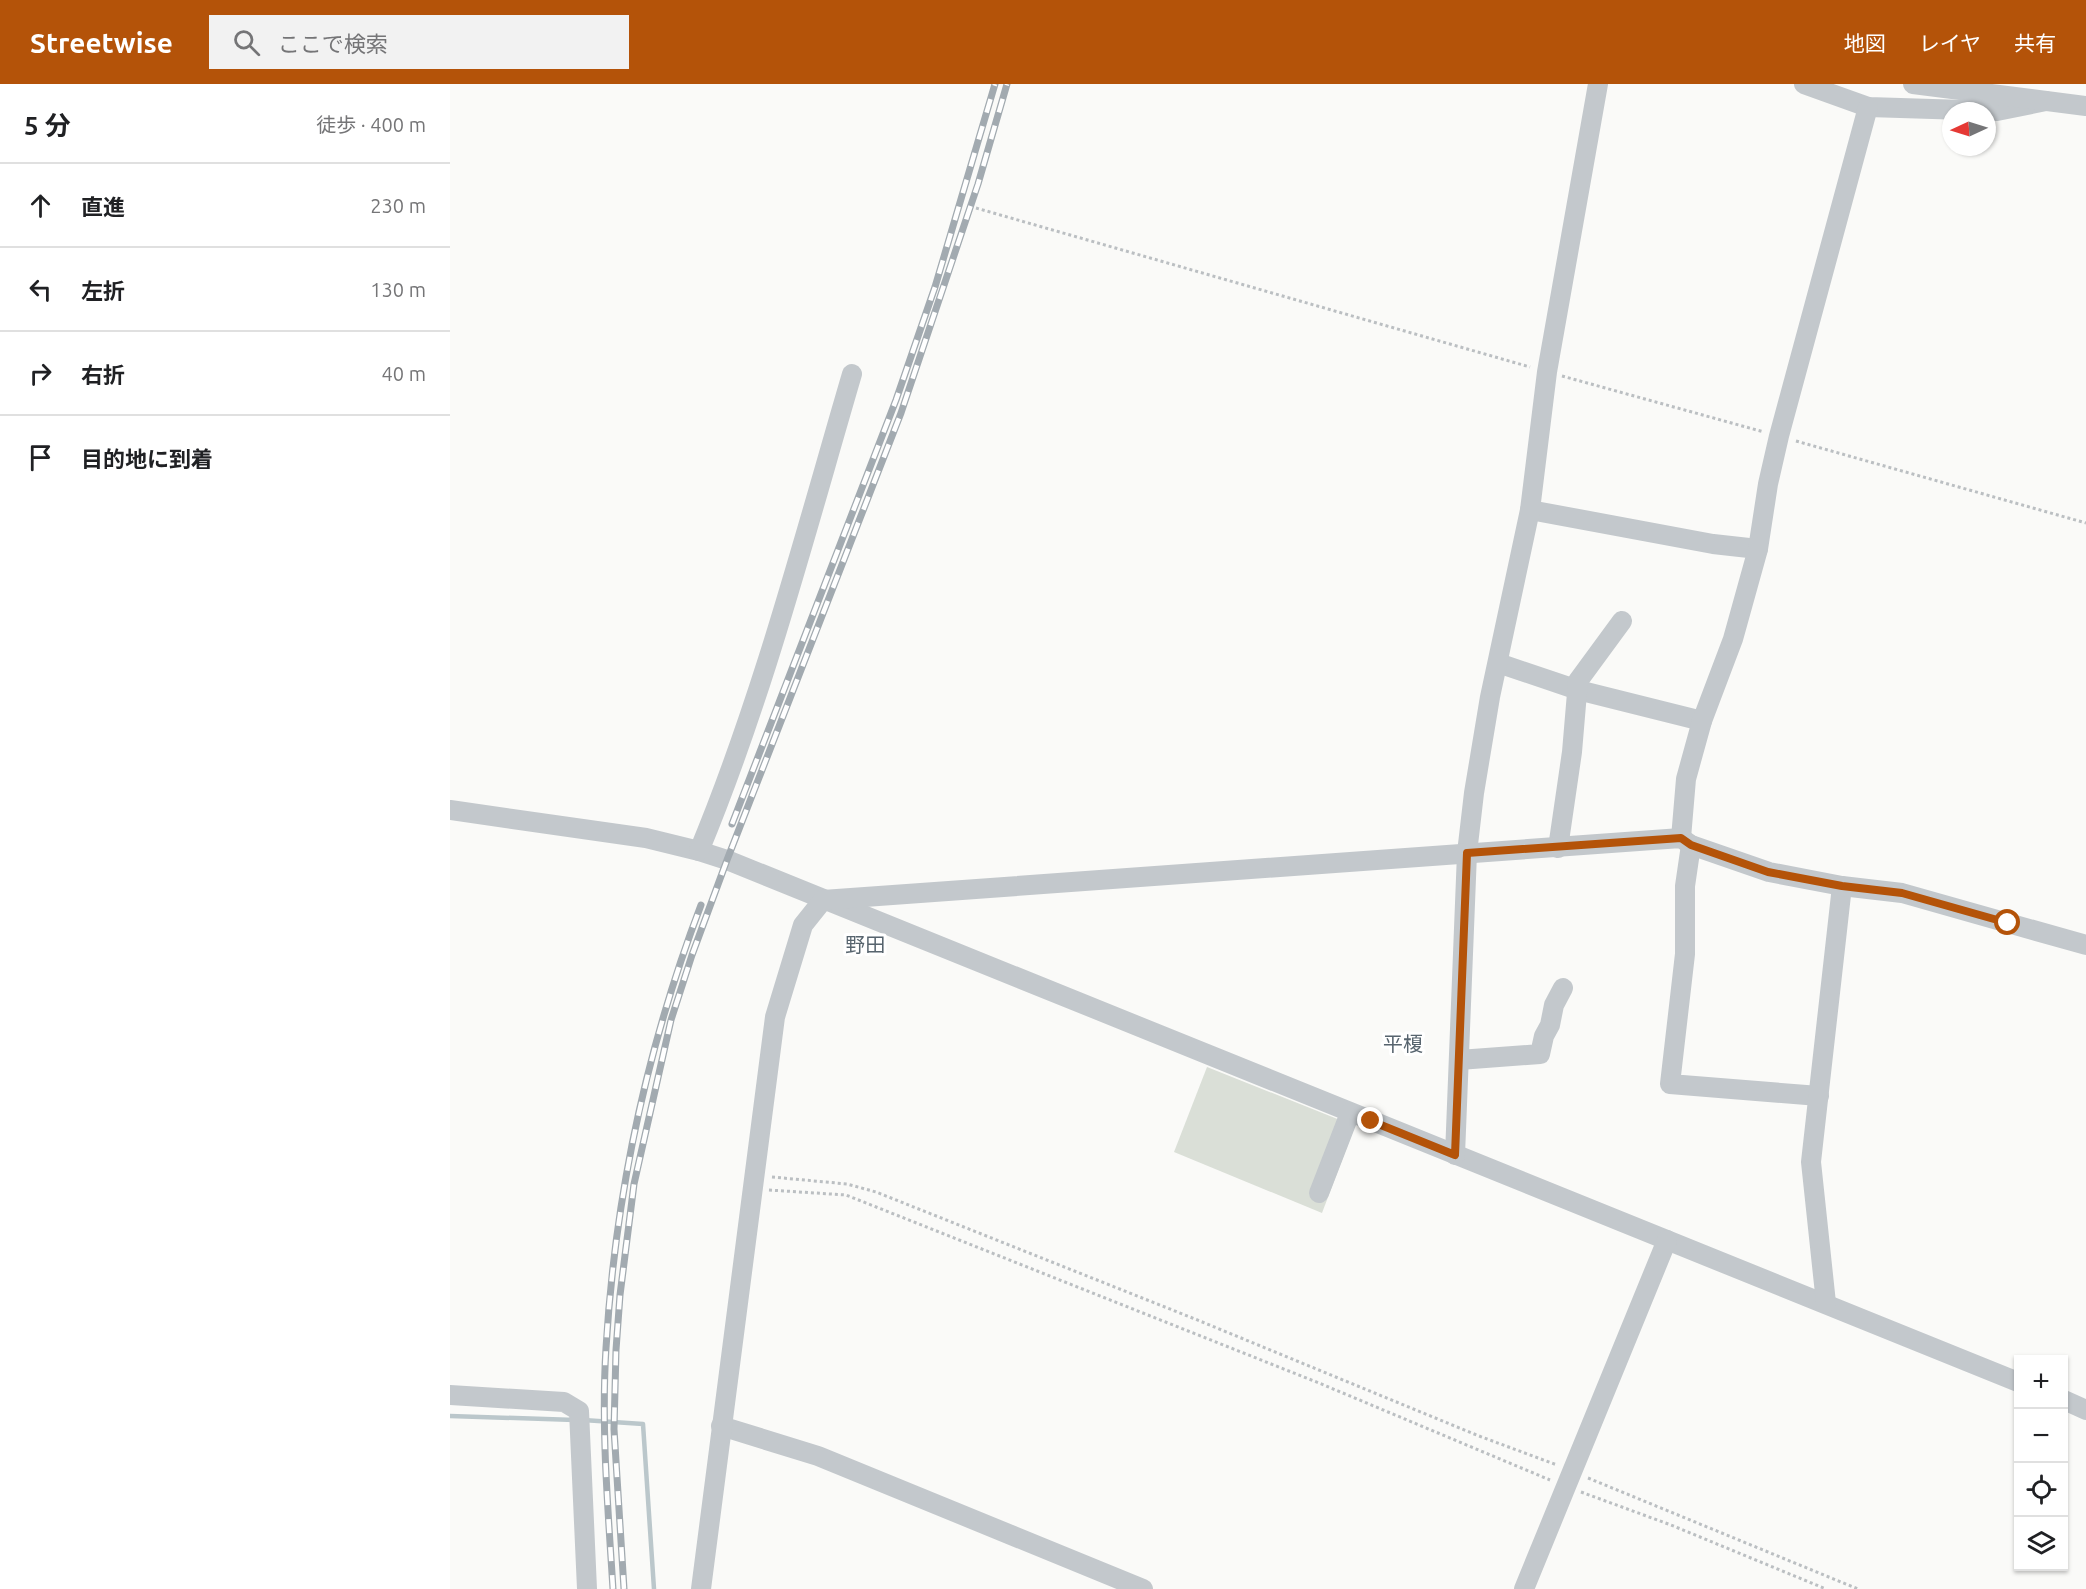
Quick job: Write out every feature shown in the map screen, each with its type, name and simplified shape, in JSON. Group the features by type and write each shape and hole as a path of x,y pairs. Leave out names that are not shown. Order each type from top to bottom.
{"street":[{"path":"1455,1155 1467,853 1474,793 1530,510 1547,372 1598,84"},
{"path":"1804,84 1868,107 1996,111 2046,101"},
{"path":"1913,84 2086,105"},
{"path":"1819,1096 1671,1084 1685,954 1686,779 1702,721 1733,639 1758,549 1768,484 1779,436 1868,107"},
{"path":"699,851 723,794 773,642 852,374"},
{"path":"1530,510 1713,544 1758,549"},
{"path":"1558,848 1572,752 1578,681 1622,621"},
{"path":"1498,663 1578,690 1702,721"},
{"path":"450,810 646,838 727,860 2014,1380"},
{"path":"701,1589 774,1017 803,925 823,900 1467,853 1686,842 1768,872 1842,886 1902,893 2086,945"},
{"path":"1826,1303 1811,1162 1842,886"},
{"path":"1459,1060 1540,1054 1554,1005 1563,988"},
{"path":"1319,1193 1350,1113"},
{"path":"1524,1589 1667,1240"},
{"path":"450,1395 564,1402 579,1411 587,1589"},
{"path":"2068,1402 2086,1410"},
{"path":"721,1426 818,1456 1143,1589"}],"path":[{"path":"976,208 1547,372 2086,523"},
{"path":"753,1182 846,1195 1319,1383 1858,1589"},
{"path":"753,1182 847,1184 876,1192 1185,1314 1479,1436 1671,1525 1826,1589"}],"shaded area":[{"path":"1207,1067 1355,1126 1322,1213 1174,1152"}],"waterway":[{"path":"450,1416 575,1420"},
{"path":"583,1420 643,1424 654,1589"}],"railway":[{"path":"732,824 896,400 935,287 995,84"},
{"path":"624,1589 614,1429 620,1295 634,1184 671,1020 727,860 901,413 978,184 1007,84"},
{"path":"613,1589 604,1408 610,1291 617,1235 637,1123 650,1068 665,1013 701,905"}],"district":[{"name":"野田","path":"865,945"},
{"name":"平榎","path":"1403,1044"}],"route":[{"path":"1371,1121 1455,1155 1467,853 1681,838 1691,845 1768,872 1842,886 1902,893 2008,923"}]}
